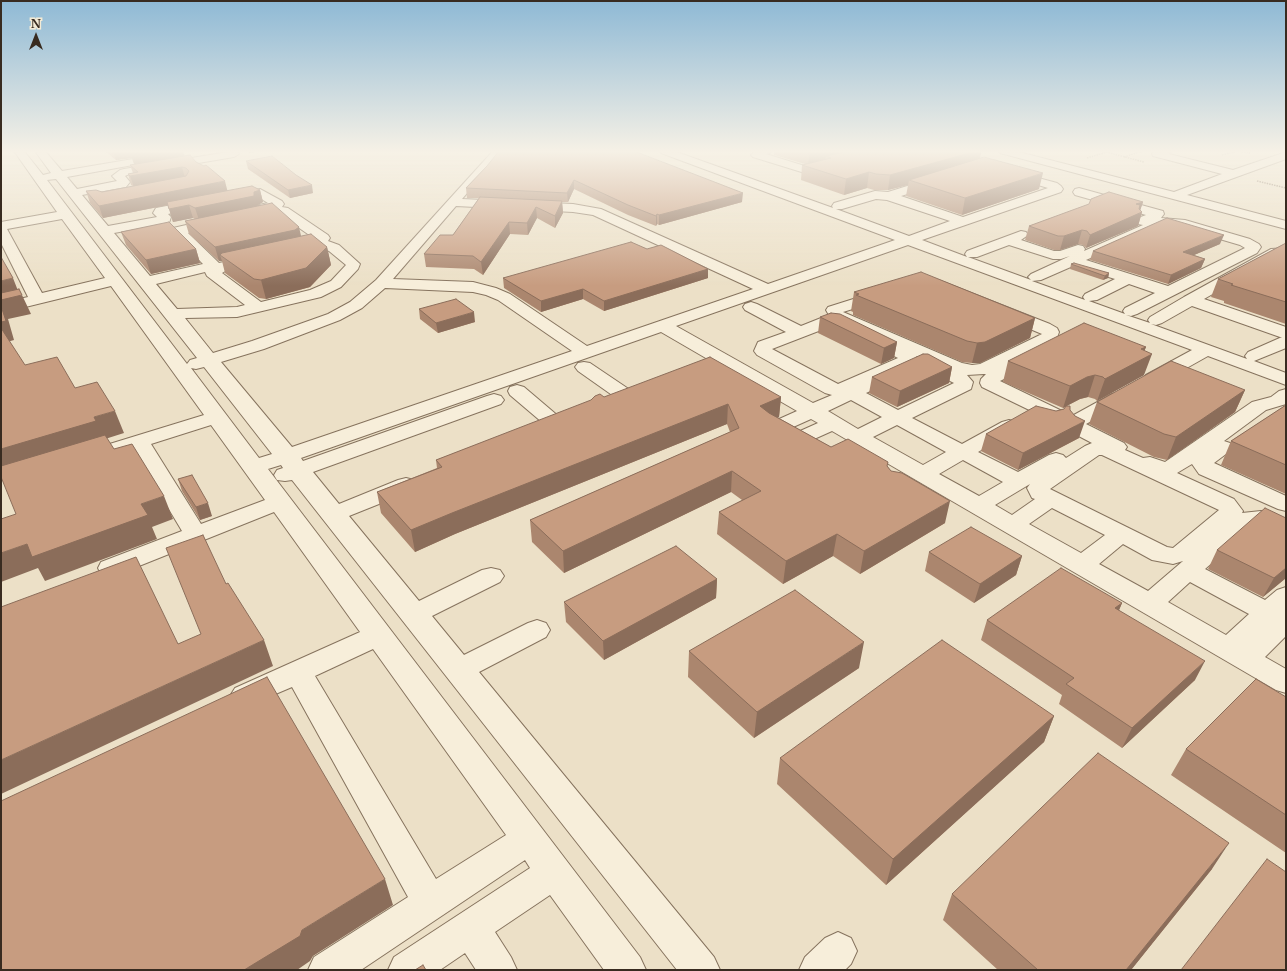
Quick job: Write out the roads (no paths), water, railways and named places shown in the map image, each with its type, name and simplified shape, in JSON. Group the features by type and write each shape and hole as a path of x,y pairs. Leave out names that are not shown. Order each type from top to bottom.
{"street":[{"path":"213,266 178,232 278,204 265,196"},
{"path":"181,369 258,345 334,317 356,305 381,283 458,196"},
{"path":"802,196 1124,314 1156,320 1286,367"},
{"path":"814,196 921,240 972,254 1036,282 1091,297 1124,314 1199,347 1286,380"},
{"path":"838,206 871,196"},
{"path":"890,196 962,222"},
{"path":"670,329 751,307 921,240 962,222 1036,196"},
{"path":"1009,240 1053,255 1062,256 1158,214 1094,196"},
{"path":"1191,196 1286,225"},
{"path":"1211,196 1286,216"},
{"path":"73,197 164,220 164,217 159,213 161,211 207,200 155,205"},
{"path":"73,197 115,280 626,970"},
{"path":"73,197 146,282 171,314 202,332 209,360 701,970"},
{"path":"1,226 73,197 232,217 282,210 323,238 320,242 233,266 222,267 212,273 258,307"},
{"path":"453,202 585,210 605,215 766,289"},
{"path":"992,307 1044,328 1051,332 1050,336 984,369 972,370 958,368 837,316 834,310 923,282 932,283 992,307 1014,297 1036,282 1073,261 1163,221 1180,223 1246,242 1254,247 1252,250 1097,327"},
{"path":"1,230 37,299"},
{"path":"972,254 1030,232"},
{"path":"632,245 654,238"},
{"path":"260,475 670,329 766,289 921,240"},
{"path":"146,282 213,266 325,244 334,248 353,264 353,266 336,284 315,294 237,312 171,314"},
{"path":"1156,320 1276,252 1286,252"},
{"path":"1073,261 1169,292"},
{"path":"1091,297 1127,279"},
{"path":"1,308 115,280"},
{"path":"381,283 482,288 505,282"},
{"path":"482,288 504,297 584,360 636,395 610,405"},
{"path":"1190,300 1286,332"},
{"path":"751,307 800,332 827,322 835,322 907,356 909,360 844,389 832,388 763,351 764,346 800,332"},
{"path":"202,332 237,312"},
{"path":"670,329 861,439 914,475 978,506 1286,682"},
{"path":"1254,356 1286,341"},
{"path":"1063,343 990,379 989,383 1060,417 1069,415 1133,384"},
{"path":"1199,347 1155,368 1076,422 1076,426 1162,469 1170,469 1275,407"},
{"path":"292,463 517,391 584,360"},
{"path":"815,452 775,428 919,362 928,364 964,382 962,386 861,439"},
{"path":"1155,368 1186,380"},
{"path":"900,419 971,388 982,389 1021,409 1019,413 914,475"},
{"path":"517,391 557,425"},
{"path":"852,393 1018,481"},
{"path":"1235,400 1275,407"},
{"path":"1275,407 1203,461 1203,465 1208,469 1286,504"},
{"path":"958,450 1030,415 1041,416 1084,439 1083,443 978,506"},
{"path":"70,463 217,417"},
{"path":"536,434 577,417"},
{"path":"796,440 834,423"},
{"path":"138,442 196,535"},
{"path":"1101,448 1226,504 1231,510 1231,512 1178,556 1161,554 1121,534 1040,494 1038,488 1092,450 1101,448"},
{"path":"333,514 421,479"},
{"path":"1012,525 1050,499"},
{"path":"88,576 280,502"},
{"path":"1149,604 1248,518 1261,518 1286,529"},
{"path":"1082,565 1121,534"},
{"path":"1188,571 1282,616 1237,654"},
{"path":"414,614 491,576"},
{"path":"459,670 536,630"},
{"path":"220,708 379,635"},
{"path":"298,671 430,902"},
{"path":"327,970 529,839"},
{"path":"407,970 554,872"},
{"path":"471,928 498,970"}]}
